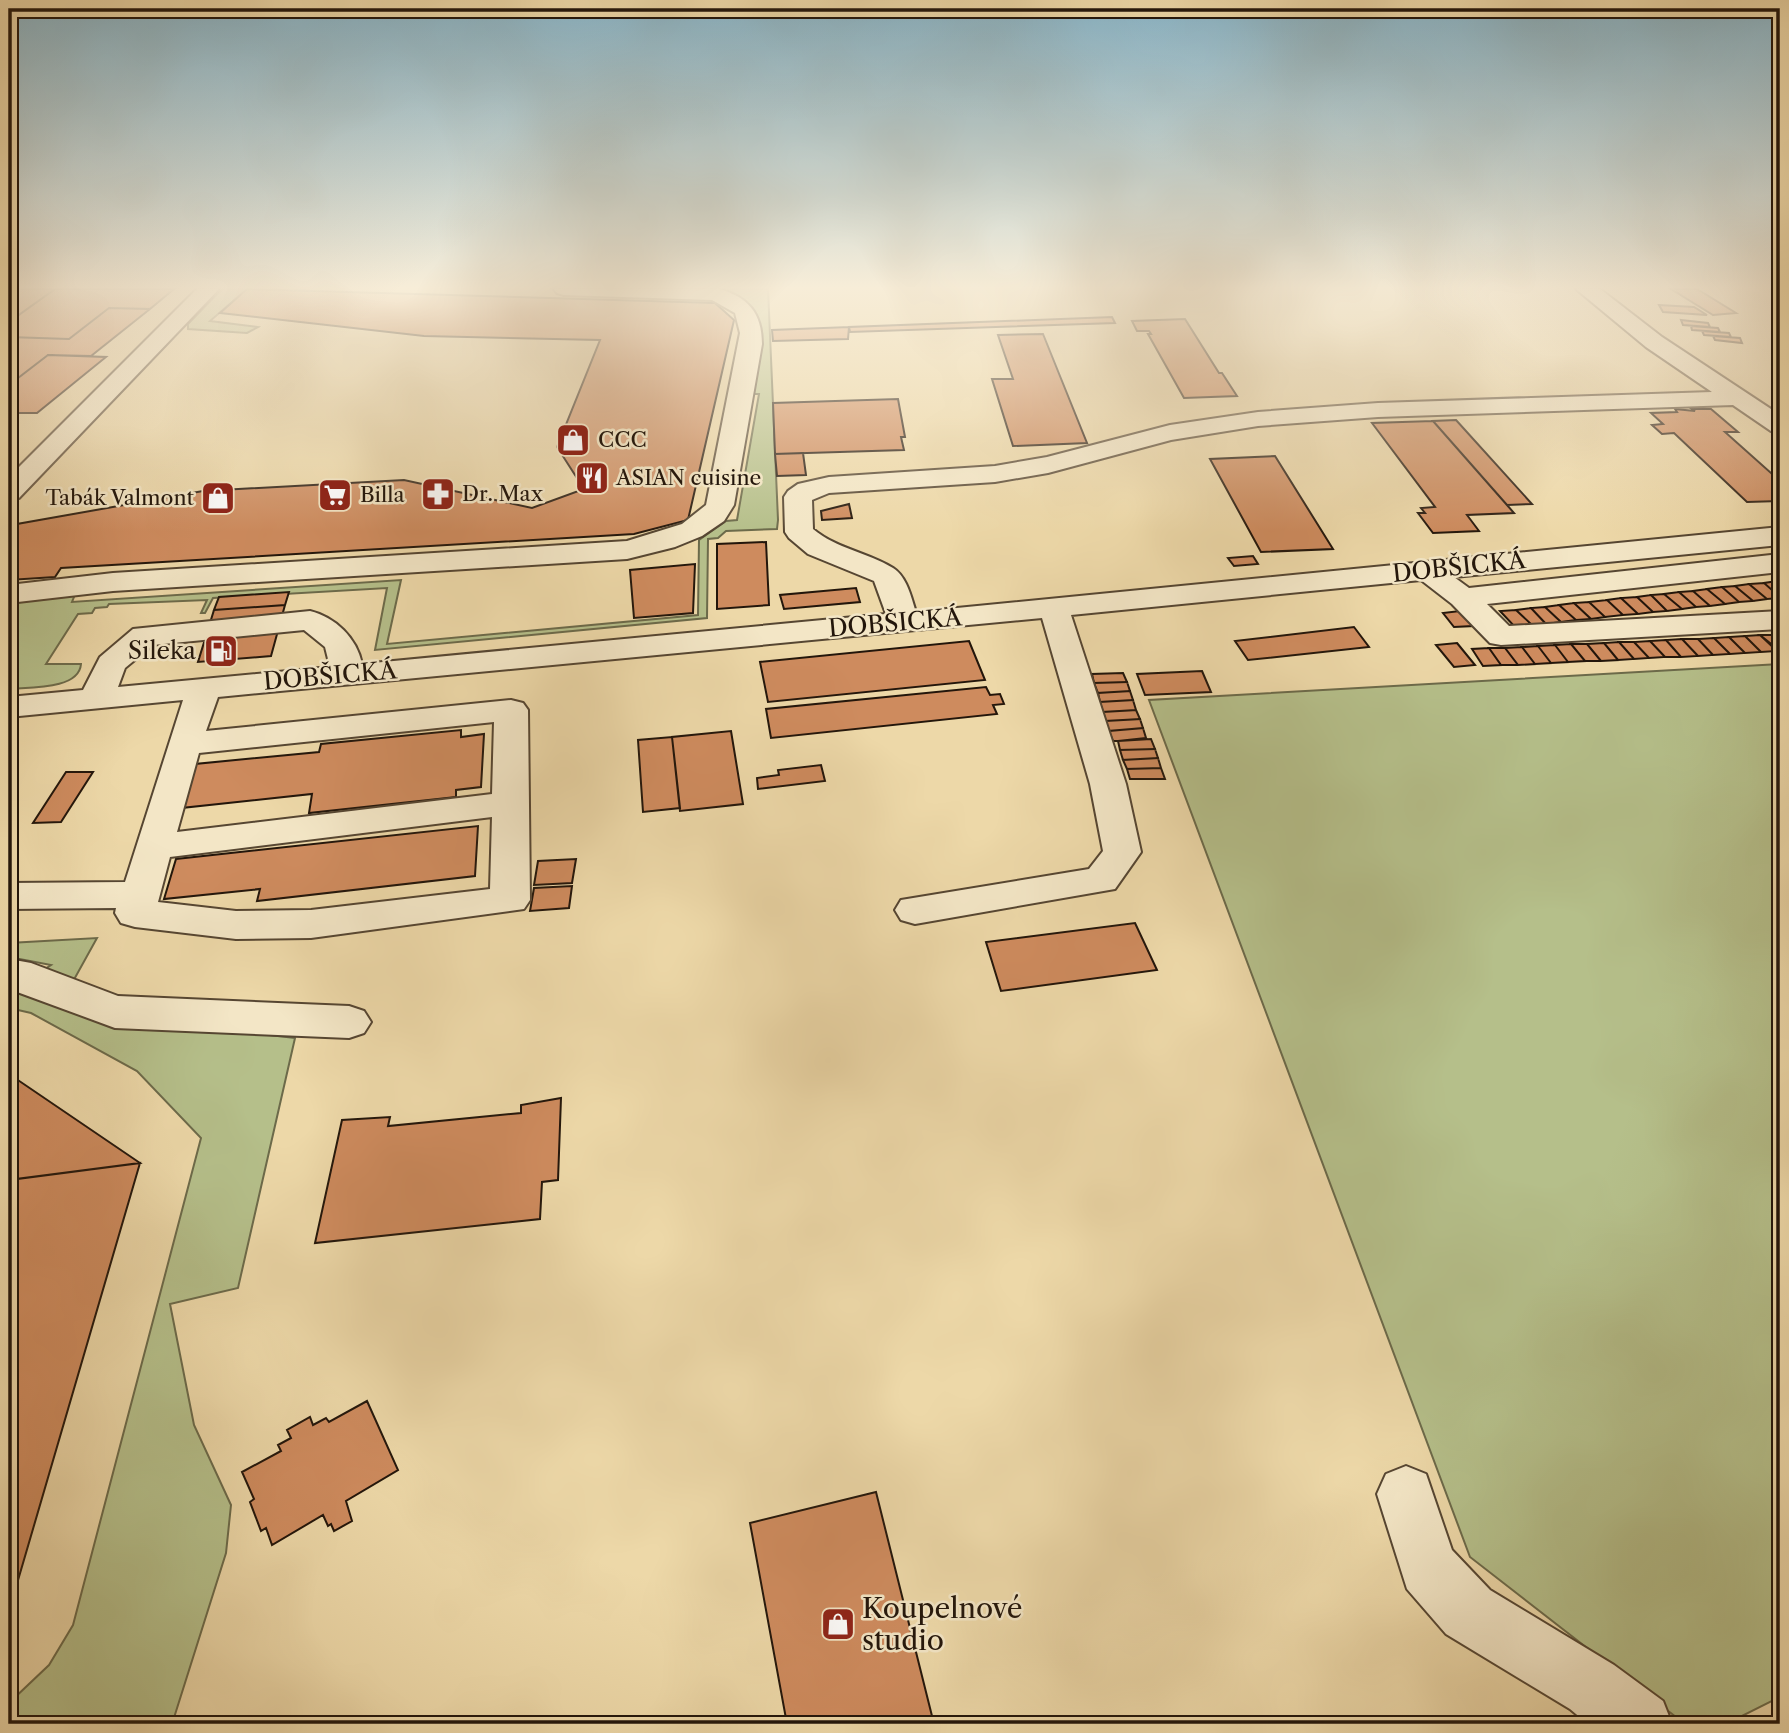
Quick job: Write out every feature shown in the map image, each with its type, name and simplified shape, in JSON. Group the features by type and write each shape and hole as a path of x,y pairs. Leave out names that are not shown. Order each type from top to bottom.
{"street":[{"path":"11,487 128,370"},
{"path":"9,594 113,582 627,550 679,536 710,519 720,505 746,370"},
{"path":"1696,370 1780,426"},
{"path":"904,622 893,587 884,575 818,548 799,533 798,497 808,489 829,485 995,474 1035,467 1170,433 1258,419 1378,411 1738,398"},
{"name":"DOBŠICKÁ","path":"9,707 1780,536"},
{"path":"1463,598 1780,563"},
{"path":"1427,570 1463,598 1501,636 1780,620"},
{"path":"915,910 1101,880 1122,852 1108,784 1054,608"},
{"path":"325,631 346,657 346,674"},
{"path":"126,651 325,631"},
{"path":"126,651 325,631"},
{"path":"97,697 126,651"},
{"path":"185,744 511,710 510,900 311,924 236,925 135,913 185,744 205,687"},
{"path":"154,848 511,803"},
{"path":"9,896 141,895"},
{"path":"9,974 16,974 115,1012 349,1022"},
{"path":"1406,1494 1429,1569 1468,1612 1592,1687 1640,1724"}],"green space":[{"path":"747,370 772,370 777,529 726,531 718,538 708,539 707,618 375,650 387,588 213,598 205,613 201,613 207,600 109,604 107,607 95,608 92,613 78,614 46,664 81,664 72,679 52,686 9,689 9,601 76,592 72,602 401,580 387,644 698,615 699,540 726,521 737,520 759,394 749,394"},
{"path":"1780,664 1780,1697 1726,1724 1685,1724 1470,1557 1149,700"},
{"path":"97,938 61,1003 168,1023 295,1038 238,1288 170,1304 194,1425 231,1505 226,1553 172,1724 9,1724 9,1703 49,1665 73,1625 201,1138 137,1071 31,1013 9,1008 9,987 15,989 51,965 9,957 9,943"}],"building":[{"path":"9,370 29,370 9,385"},
{"path":"29,370 90,370 37,413 9,413 9,385"},
{"path":"588,370 723,370 688,520 634,534 61,568 55,577 9,580 9,532 17,524 203,491 404,480 532,508 584,489 557,447"},
{"path":"1010,370 1057,370 1087,443 1013,446 992,379 1013,379"},
{"path":"1168,370 1217,370 1237,396 1184,398"},
{"path":"898,399 905,437 901,437 904,450 775,454 773,403"},
{"path":"1675,409 1711,409 1738,432 1725,432 1780,481 1780,501 1747,502 1674,433 1662,434 1652,425 1663,424 1651,413 1677,412"},
{"path":"1456,420 1532,504 1507,505 1433,421"},
{"path":"1433,421 1514,513 1467,515 1479,531 1433,533 1418,513 1425,513 1421,508 1435,507 1372,423"},
{"path":"803,453 806,475 777,476 775,454"},
{"path":"1275,456 1333,549 1261,552 1210,459"},
{"path":"849,504 852,518 822,520 821,511"},
{"path":"766,542 769,605 717,609 717,544"},
{"path":"1253,556 1258,564 1234,566 1228,558"},
{"path":"695,564 693,613 634,618 630,570"},
{"path":"1777,581 1780,584 1780,597 1764,583"},
{"path":"1764,583 1780,598 1767,599 1749,584"},
{"path":"1749,584 1767,599 1753,601 1735,586"},
{"path":"1735,586 1753,601 1739,602 1722,587"},
{"path":"1722,587 1739,602 1725,604 1707,589"},
{"path":"856,588 860,602 784,609 780,595"},
{"path":"1707,589 1725,604 1710,606 1693,591"},
{"path":"1693,591 1710,606 1696,607 1679,592"},
{"path":"289,592 285,605 214,610 219,597"},
{"path":"1679,592 1696,607 1682,609 1664,594"},
{"path":"1664,594 1682,609 1667,611 1651,595"},
{"path":"1651,595 1667,611 1653,612 1637,597"},
{"path":"1637,597 1653,612 1638,614 1621,598"},
{"path":"1621,598 1638,614 1623,615 1607,600"},
{"path":"1607,600 1623,615 1605,617 1589,602"},
{"path":"1589,602 1605,617 1591,619 1574,603"},
{"path":"1574,603 1591,619 1576,620 1559,605"},
{"path":"285,605 271,656 198,662 214,610"},
{"path":"1559,605 1576,620 1561,622 1545,607"},
{"path":"1545,607 1561,622 1546,624 1531,608"},
{"path":"1531,608 1546,624 1532,625 1516,610"},
{"path":"1516,610 1532,625 1515,627 1500,611"},
{"path":"1460,611 1473,626 1454,627 1443,613"},
{"path":"1354,627 1369,647 1248,660 1235,641"},
{"path":"1760,635 1777,651 1761,652 1745,636"},
{"path":"1760,635 1776,635 1780,638 1780,651"},
{"path":"1745,636 1761,652 1745,653 1729,637"},
{"path":"1729,637 1745,653 1730,654 1714,638"},
{"path":"1714,638 1730,654 1713,655 1698,639"},
{"path":"1682,639 1698,656 1681,657 1666,640"},
{"path":"1682,639 1698,639 1713,655 1698,656"},
{"path":"1666,640 1681,657 1665,657 1650,641"},
{"path":"969,641 985,680 768,702 760,662"},
{"path":"1650,641 1665,657 1649,658 1634,642"},
{"path":"1619,642 1634,659 1618,660 1604,643"},
{"path":"1619,642 1634,642 1649,658 1634,659"},
{"path":"1457,643 1475,665 1454,667 1436,645"},
{"path":"1604,643 1618,660 1601,661 1587,644"},
{"path":"1571,644 1585,661 1568,662 1555,645"},
{"path":"1571,644 1587,644 1601,661 1585,661"},
{"path":"1555,645 1568,662 1551,663 1538,646"},
{"path":"1538,646 1551,663 1535,664 1522,647"},
{"path":"1522,647 1535,664 1518,665 1505,648"},
{"path":"1489,648 1505,648 1518,665 1501,665"},
{"path":"1489,648 1501,665 1483,666 1472,649"},
{"path":"1202,671 1211,692 1145,695 1137,674"},
{"path":"1123,673 1127,682 1094,683 1092,674"},
{"path":"1127,682 1130,691 1098,693 1094,683"},
{"path":"986,687 990,695 1000,694 1004,704 993,705 997,714 771,738 766,709"},
{"path":"1130,691 1133,700 1100,702 1098,693"},
{"path":"1133,700 1136,710 1103,712 1100,702"},
{"path":"1136,710 1140,719 1106,721 1103,712"},
{"path":"1140,719 1143,728 1109,731 1106,721"},
{"path":"1143,728 1146,738 1118,741 1113,741 1109,731"},
{"path":"461,730 461,737 484,734 481,787 456,790 456,797 309,813 312,794 181,808 195,764 319,752 321,744"},
{"path":"731,731 743,804 680,811 672,737"},
{"path":"672,737 680,808 643,812 638,740"},
{"path":"1151,739 1155,749 1120,750 1118,741"},
{"path":"1155,749 1158,758 1123,760 1120,750"},
{"path":"1158,758 1161,768 1127,769 1123,760"},
{"path":"821,765 825,781 758,789 757,778 779,775 778,770"},
{"path":"1161,768 1165,779 1130,779 1127,769"},
{"path":"66,772 93,772 61,822 33,823"},
{"path":"478,826 475,876 257,901 260,889 164,899 176,859"},
{"path":"576,859 572,883 534,885 538,861"},
{"path":"572,886 569,908 530,911 534,888"},
{"path":"1135,923 1157,970 1001,991 986,942"},
{"path":"9,1074 140,1163 9,1180"},
{"path":"561,1098 558,1180 542,1182 540,1219 315,1243 342,1120 390,1117 388,1126 521,1113 521,1105"},
{"path":"140,1163 9,1611 9,1180"},
{"path":"367,1401 398,1470 346,1501 352,1521 334,1531 331,1524 328,1526 323,1515 272,1545 266,1528 261,1531 250,1502 254,1499 242,1472 281,1451 278,1445 291,1438 287,1430 310,1417 313,1425 326,1418 329,1422"},
{"name":"Koupelnové studio","path":"876,1492 934,1724 787,1724 750,1523"}],"place":[{"name":"CCC","path":"573,440"},
{"name":"ASIAN cuisine","path":"592,478"},
{"name":"Dr. Max","path":"438,494"},
{"name":"Billa","path":"335,495"},
{"name":"Tabák Valmont","path":"218,498"},
{"name":"Sileka","path":"221,651"},
{"name":"Koupelnové studio","path":"838,1624"}]}
